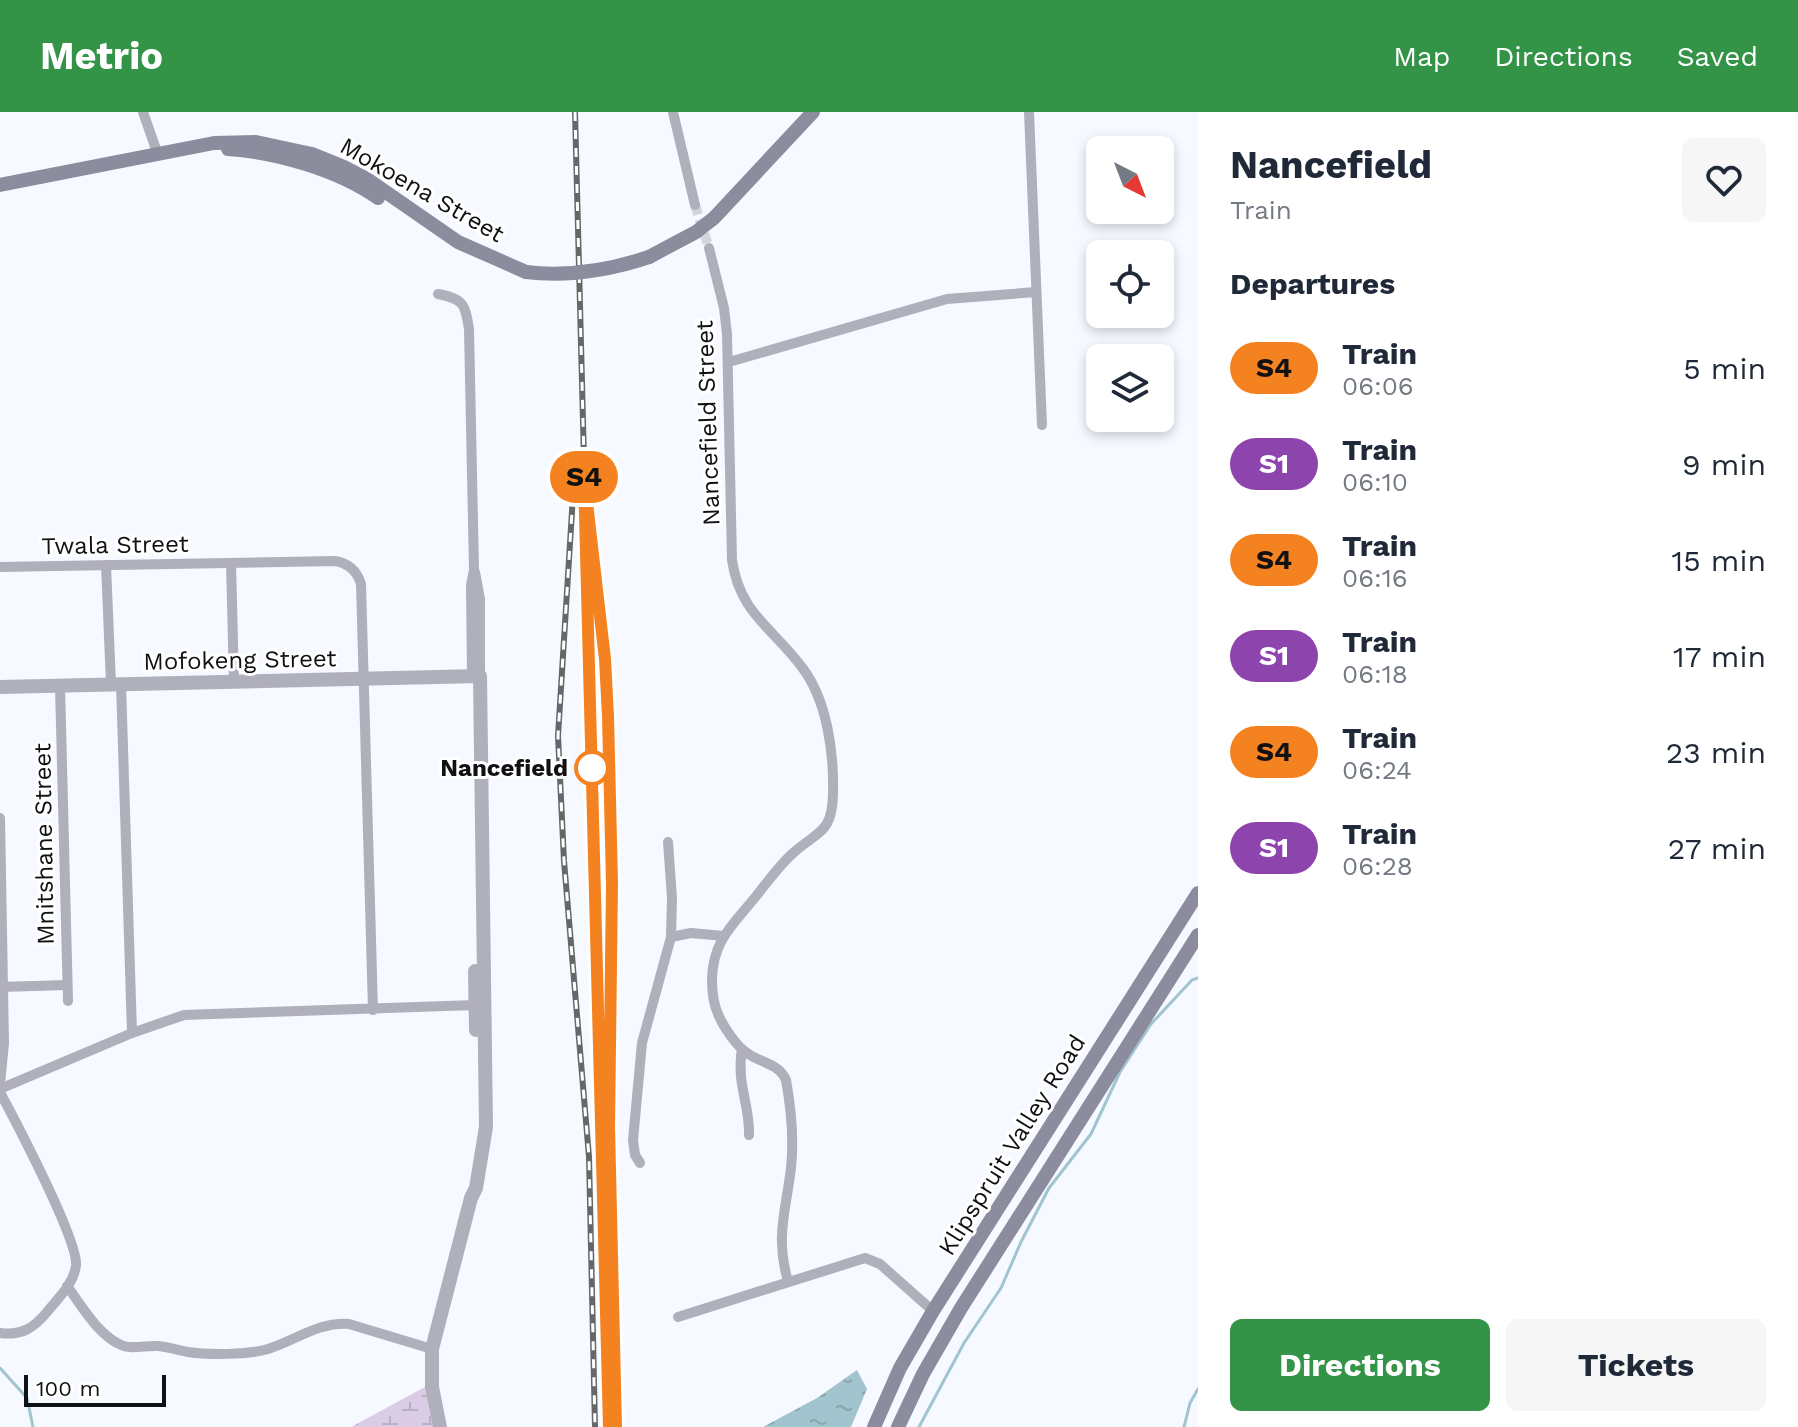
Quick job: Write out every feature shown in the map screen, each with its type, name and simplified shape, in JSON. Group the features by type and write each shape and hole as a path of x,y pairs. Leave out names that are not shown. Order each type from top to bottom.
{"main road":[{"name":"Mokoena Street","path":"0,185 200,148 254,153 343,178 471,259 526,272 597,271 649,257 696,232 714,218 810,114"},
{"name":"Klipspruit Valley Road","path":"874,1427 900,1368 933,1311 1198,893"},
{"name":"Klipspruit Valley Road","path":"898,1427 929,1362 961,1308 1198,935"}],"street":[{"path":"143,112 158,155"},
{"path":"673,112 695,205"},
{"path":"1029,112 1042,425"},
{"name":"Nancefield Street","path":"709,248 724,308 729,362 732,560 737,586 742,597 804,670 817,692 825,712 833,792 828,821 822,831 791,855 724,936"},
{"path":"729,362 947,299 1036,292"},
{"path":"438,294 460,300 465,308 469,329 474,570 480,599 476,676 478,1141 471,1198 432,1349 432,1387 440,1427"},
{"name":"Twala Street","path":"0,567 335,561 352,568 361,584 362,679"},
{"path":"231,563 234,682"},
{"path":"106,565 116,684 132,1033"},
{"path":"471,1198 476,1188 486,1127 476,676"},
{"name":"Mofokeng Street","path":"0,687 476,676"},
{"path":"362,679 373,1010"},
{"name":"Mnitshane Street","path":"60,686 68,1001"},
{"path":"0,818 4,1057 0,1088 72,1244 76,1263 67,1286 34,1326 17,1333 0,1333"},
{"path":"640,1163 635,1155 633,1140 642,1043 671,937 668,842"},
{"path":"671,937 691,933 724,936 715,953 712,979 714,1003 723,1025 748,1055 781,1072 786,1080 791,1165 780,1247 788,1281"},
{"path":"2,987 67,985"},
{"path":"0,1088 132,1033 192,1014 476,1005"},
{"path":"742,1049 741,1086 749,1135"},
{"path":"678,1317 858,1259 870,1259 880,1264 933,1311"},
{"path":"67,1286 92,1320 114,1341 129,1347 158,1346 192,1353 252,1352 266,1350 320,1326 349,1324 432,1349"}],"green space":[{"path":"425,1387 433,1427 351,1427"}],"water":[{"path":"857,1370 867,1389 851,1427 763,1427 817,1398"}],"waterway":[{"path":"919,1427 964,1343 1001,1288 1049,1188 1091,1134 1120,1072 1151,1024 1192,980 1198,978"},
{"path":"0,1368 27,1398 33,1427"},
{"path":"1184,1427 1190,1403 1198,1389"}],"tunnel":[{"path":"695,205 709,248"}],"railway":[{"path":"575,112 609,1427"},
{"path":"574,479 558,736 564,861 589,1157 595,1427"},
{"path":"597,588 610,766 610,1063"}],"train":[{"name":"S4","path":"609,1427 584,477 605,659 608,716 612,883 609,1127 616,1427"}],"place":[{"name":"Nancefield","path":"592,768"}]}
